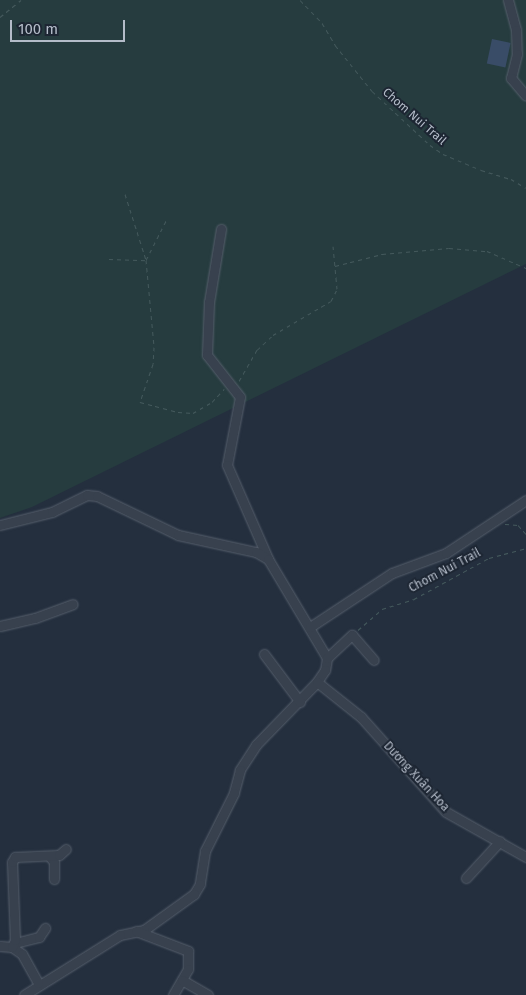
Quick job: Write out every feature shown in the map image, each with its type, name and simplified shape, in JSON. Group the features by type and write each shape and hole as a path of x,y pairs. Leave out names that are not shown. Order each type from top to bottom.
{"street":[{"path":"508,0 516,30 517,54 511,78 526,96"},
{"path":"221,229 206,338 207,355 240,397 240,409 230,437 227,465 268,559 327,658"},
{"path":"0,525 52,512 87,495 97,496 178,535 256,552 268,559"},
{"path":"310,627 392,573 446,553 526,500"},
{"path":"0,626 36,618 74,604"},
{"path":"24,995 38,983 120,935 144,930 194,894 200,884 204,851 234,793 240,770 256,745 300,702 325,670 327,658 352,635 374,660"},
{"path":"264,654 300,702"},
{"name":"Dương Xuân Hoa","path":"317,682 361,716 446,812 526,857"},
{"path":"466,878 500,841"},
{"path":"38,983 31,965 14,945 12,862 15,857 50,857 66,849"},
{"path":"50,857 54,862 54,879"},
{"path":"0,946 14,945 39,938 45,928"},
{"path":"134,931 188,951 190,963 173,995"},
{"path":"182,980 208,995"}],"path":[{"path":"0,17 21,0"},
{"name":"Chom Nui Trail","path":"300,0 322,23 335,45 372,92 430,145 526,188"},
{"path":"125,194 146,260 154,364 140,402 178,412 193,413 212,402 231,387 257,350 273,335 331,301 337,289 333,246"},
{"path":"146,260 166,221"},
{"path":"335,266 382,254 449,248 486,251 526,268"},
{"path":"109,259 146,260"},
{"path":"500,518 505,526 518,525 526,534"},
{"name":"Chom Nui Trail","path":"352,635 382,609 414,599 489,558 526,548"}],"green space":[{"path":"0,0 526,0 526,264 32,507 0,518"}],"water":[{"path":"492,39 511,43 505,67 487,63"}]}
